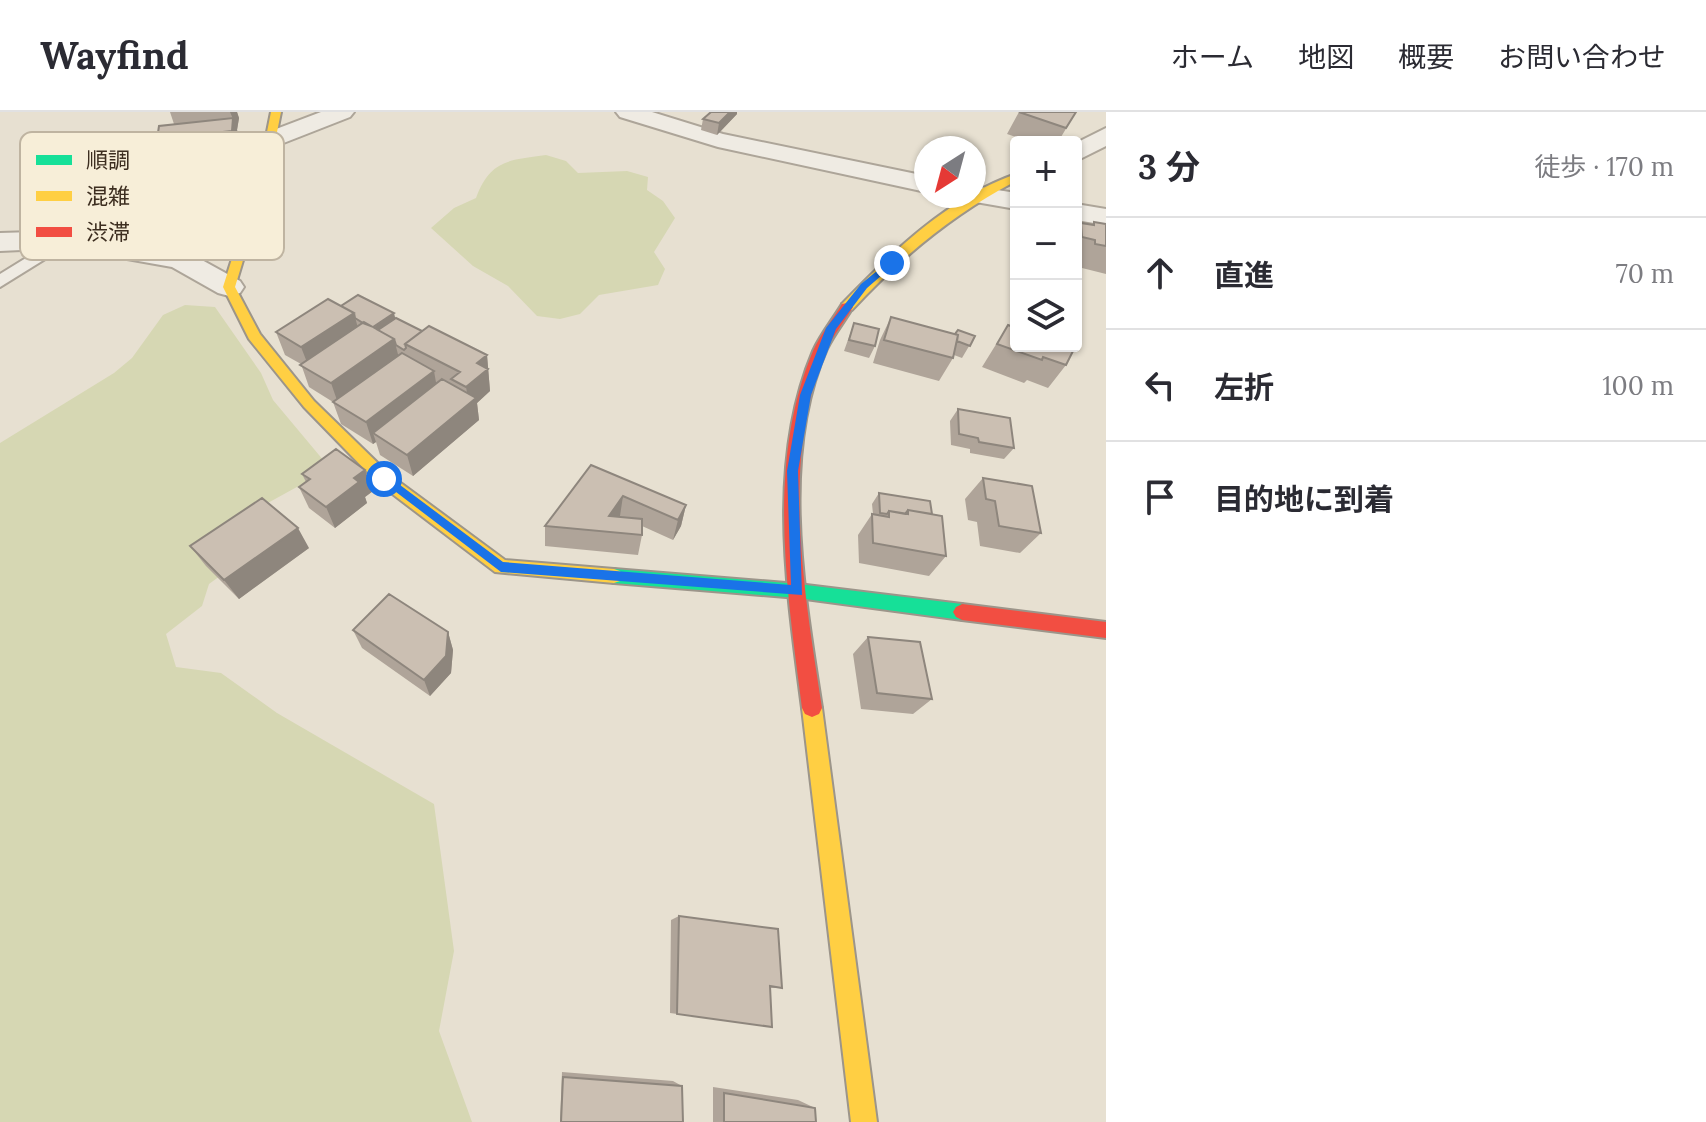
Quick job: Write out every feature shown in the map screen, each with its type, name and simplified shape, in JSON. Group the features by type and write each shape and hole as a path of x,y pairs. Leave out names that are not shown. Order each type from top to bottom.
{"street":[{"path":"273,132 276,112"},
{"path":"284,134 342,112"},
{"path":"628,112 718,140 914,181"},
{"path":"718,140 737,121"},
{"path":"1082,150 1106,135"},
{"path":"986,190 1010,180"},
{"path":"986,196 1010,200"},
{"path":"864,1122 798,591 792,471 806,395 831,328 864,286 959,208"},
{"path":"1082,213 1106,217"},
{"path":"0,242 20,241"},
{"path":"181,260 229,287 254,336 309,404 384,479 501,567 798,591 1106,630"},
{"path":"229,287 237,260"}],"lane":[{"path":"0,282 33,260"}],"green space":[{"path":"546,155 566,161 578,173 627,171 648,177 647,190 663,201 675,218 654,252 665,269 658,285 599,295 580,314 560,319 537,316 508,286 473,266 431,228 454,208 476,198 488,176 502,164"},
{"path":"185,305 215,307 261,373 273,400 324,461 306,482 255,510 235,565 209,584 202,606 166,634 176,667 221,673 277,713 434,804 454,951 439,1031 472,1122 0,1122 0,443 114,373 132,358 163,315"}],"building":[{"path":"711,112 730,112 719,123 703,119"},
{"path":"1019,112 1076,112 1066,128"},
{"path":"233,118 232,131 158,132 159,126"},
{"path":"1094,222 1106,224 1106,246 1082,237 1082,223 1094,225"},
{"path":"358,295 394,313 373,327 363,323 355,318 354,313 341,306"},
{"path":"328,299 354,313 301,347 276,332"},
{"path":"891,317 958,335 953,358 884,340"},
{"path":"396,318 422,331 405,344 404,350 396,345 394,339 378,330"},
{"path":"364,322 394,339 331,383 300,365"},
{"path":"854,323 879,329 875,346 849,340"},
{"path":"1008,325 1010,326 1010,349 997,344"},
{"path":"429,326 487,355 477,363 488,369 466,387 451,379 460,372 405,344"},
{"path":"958,330 975,336 970,346 957,341 958,335 955,334"},
{"path":"1020,352 1072,352 1066,365 1043,357 1042,360"},
{"path":"402,353 434,371 366,422 333,402"},
{"path":"442,379 476,398 407,455 373,433"},
{"path":"958,409 1010,418 1014,448 979,442 978,438 959,434"},
{"path":"336,449 365,470 354,478 359,482 326,507 299,487 310,479 302,474"},
{"path":"591,465 686,505 678,520 623,496 609,516 642,519 642,535 545,526"},
{"path":"983,478 1032,486 1041,533 999,526 995,501 986,499"},
{"path":"879,493 930,501 932,514 908,510 905,514 880,513"},
{"path":"262,498 298,528 224,580 190,546"},
{"path":"908,510 942,516 946,556 873,543 872,514 889,517 889,511 908,514"},
{"path":"389,594 448,632 446,656 424,680 353,630"},
{"path":"868,637 920,642 932,699 877,693"},
{"path":"679,916 778,929 782,988 770,986 772,1027 677,1014"},
{"path":"563,1077 682,1086 683,1122 561,1122"},
{"path":"724,1093 815,1108 816,1122 724,1122"}],"traffic: fast":[{"path":"614,576 798,591 962,612"}],"traffic: slow":[{"path":"272,132 276,112"},
{"path":"847,307 884,269 925,234 969,203 1010,180"},
{"path":"237,260 229,287 254,336 309,404 384,479 501,567 614,576"},
{"path":"812,708 864,1122"}],"traffic: jam":[{"path":"812,708 794,556 792,500 795,446 804,395 821,348 847,307"},
{"path":"962,612 1106,630"}],"route":[{"path":"384,479 501,567 798,591 792,471 806,395 831,328 864,286 892,263"}]}
